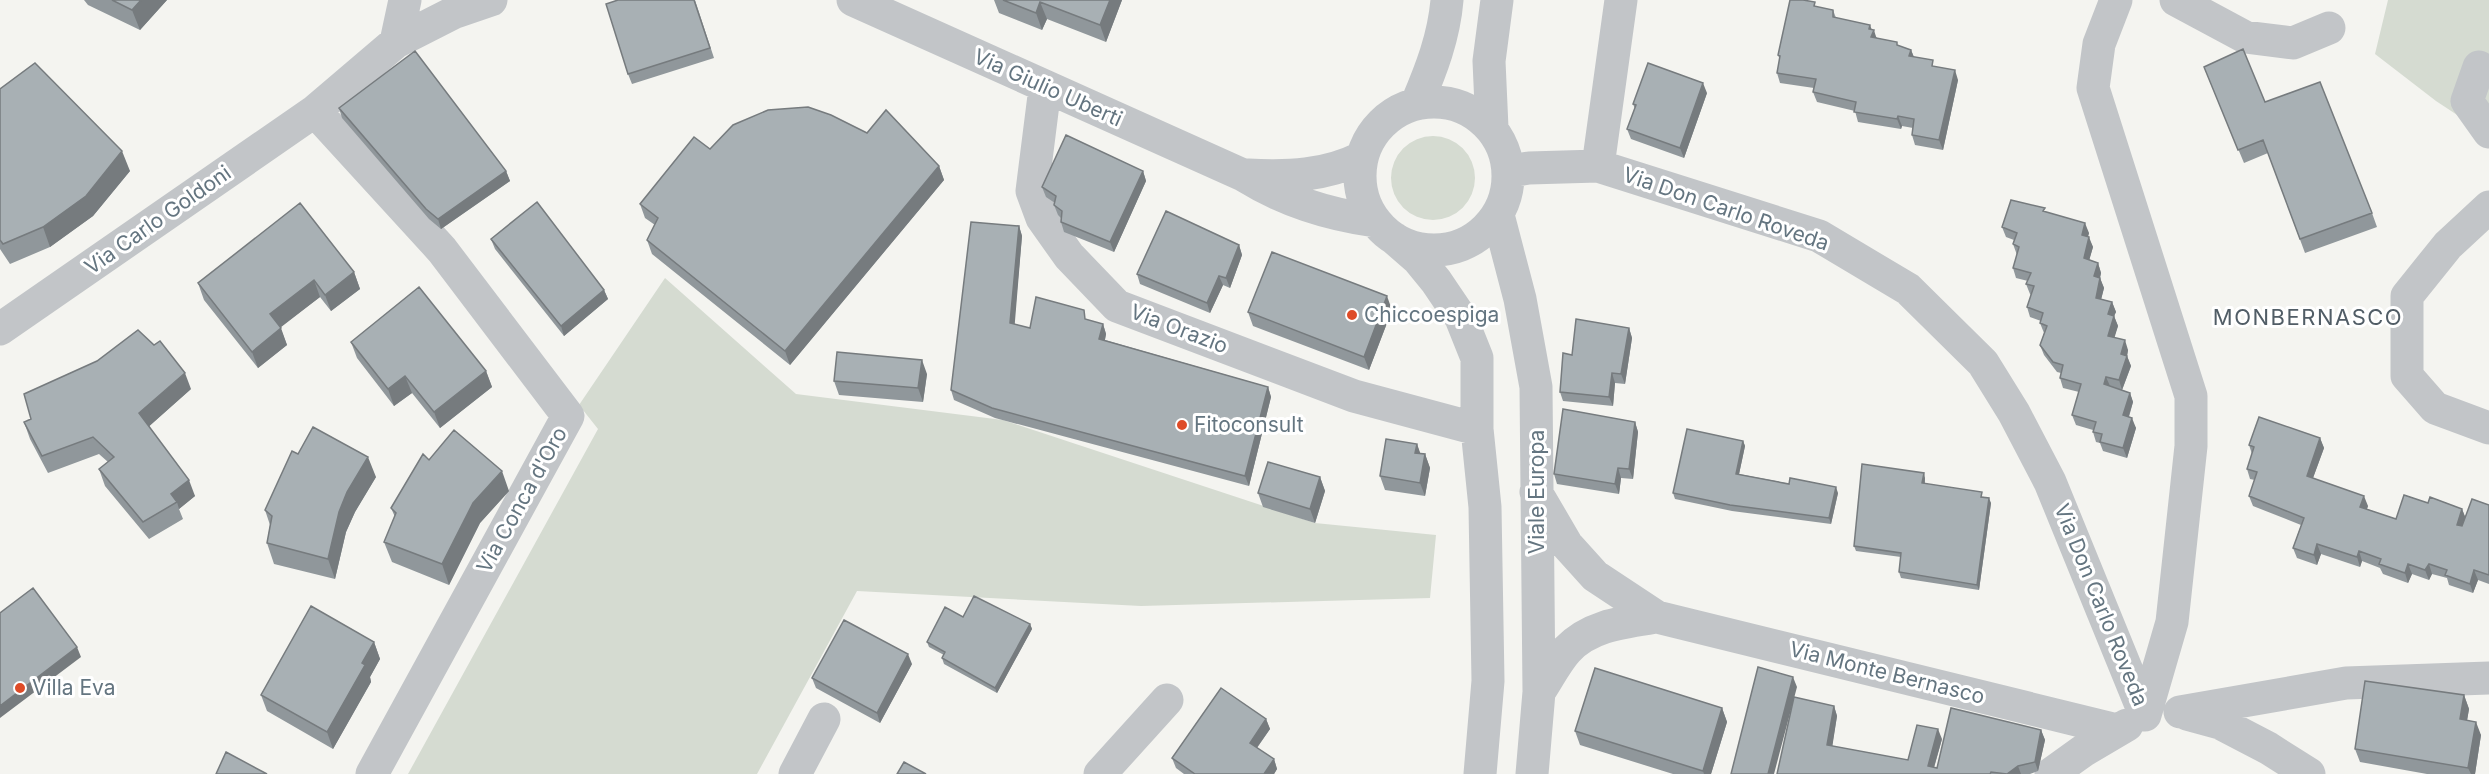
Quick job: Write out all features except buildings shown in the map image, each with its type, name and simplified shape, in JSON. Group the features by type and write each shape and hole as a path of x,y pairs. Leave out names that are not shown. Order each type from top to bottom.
{"street":[{"path":"396,42 405,0"},
{"path":"315,111 396,42 453,13 491,0"},
{"name":"Via Giulio Uberti","path":"853,0 1243,175 1264,188 1309,208 1385,230"},
{"path":"1417,103 1437,51 1447,0"},
{"path":"1492,128 1489,61 1497,0"},
{"path":"1509,171 1598,166 1621,0"},
{"name":"Via Don Carlo Roveda","path":"2116,0 2099,44 2093,88 2191,396 2191,446 2172,622 2131,722"},
{"path":"2176,0 2245,37 2293,43 2329,28"},
{"path":"2479,67 2467,101 2489,132"},
{"name":"Via Orazio","path":"1045,88 1032,190 1042,218 1069,256 1117,306 1354,396 1477,429"},
{"path":"1385,230 1416,248 1440,250 1463,245 1482,233 1498,215 1507,194 1509,171 1503,148 1492,128 1476,114 1458,105 1438,101 1417,103 1381,122 1369,139 1361,158 1359,180 1364,202 1385,230 1418,260 1461,318 1477,358 1477,429 1485,507 1488,681 1480,774"},
{"name":"Via Carlo Goldoni","path":"0,329 315,111"},
{"name":"Via Conca d'Oro","path":"315,111 442,250 568,416 372,774"},
{"name":"Via Giulio Uberti","path":"1243,175 1306,175 1342,167 1361,158"},
{"name":"Via Don Carlo Roveda","path":"1598,166 1819,236 1908,289 1983,363 2014,413 2050,482 2131,722"},
{"path":"2489,207 2448,245 2407,296 2407,376 2435,408 2489,428"},
{"name":"Viale Europa","path":"1498,215 1520,299 1536,387 1539,692 1532,774"},
{"name":"Via Monte Bernasco","path":"1536,492 1567,545 1595,576 1657,617 2131,722"},
{"name":"Via Monte Bernasco","path":"1539,692 1567,650 1589,632 1621,623 1657,617"},
{"path":"2051,774 2131,722 2346,683 2489,678"},
{"path":"1100,774 1167,700"},
{"path":"2180,712 2220,723 2268,748 2309,774"},
{"path":"795,774 824,719"}],"shaded area":[{"path":"2388,0 2489,0 2489,136 2436,101 2375,54"},
{"path":"1433,136 1449,139 1463,148 1472,162 1475,178 1472,194 1463,208 1449,217 1433,220 1417,217 1403,208 1394,194 1391,178 1394,162 1403,148 1417,139"},
{"path":"665,278 796,394 1003,420 1315,523 1436,535 1430,598 1141,606 857,591 757,774 408,774 598,429 579,405"}],"place":[{"name":"Chiccoespiga","path":"1352,315"},
{"name":"Fitoconsult","path":"1182,425"},
{"name":"Villa Eva","path":"20,688"}],"district":[{"name":"MONBERNASCO","path":"2308,317"}]}
